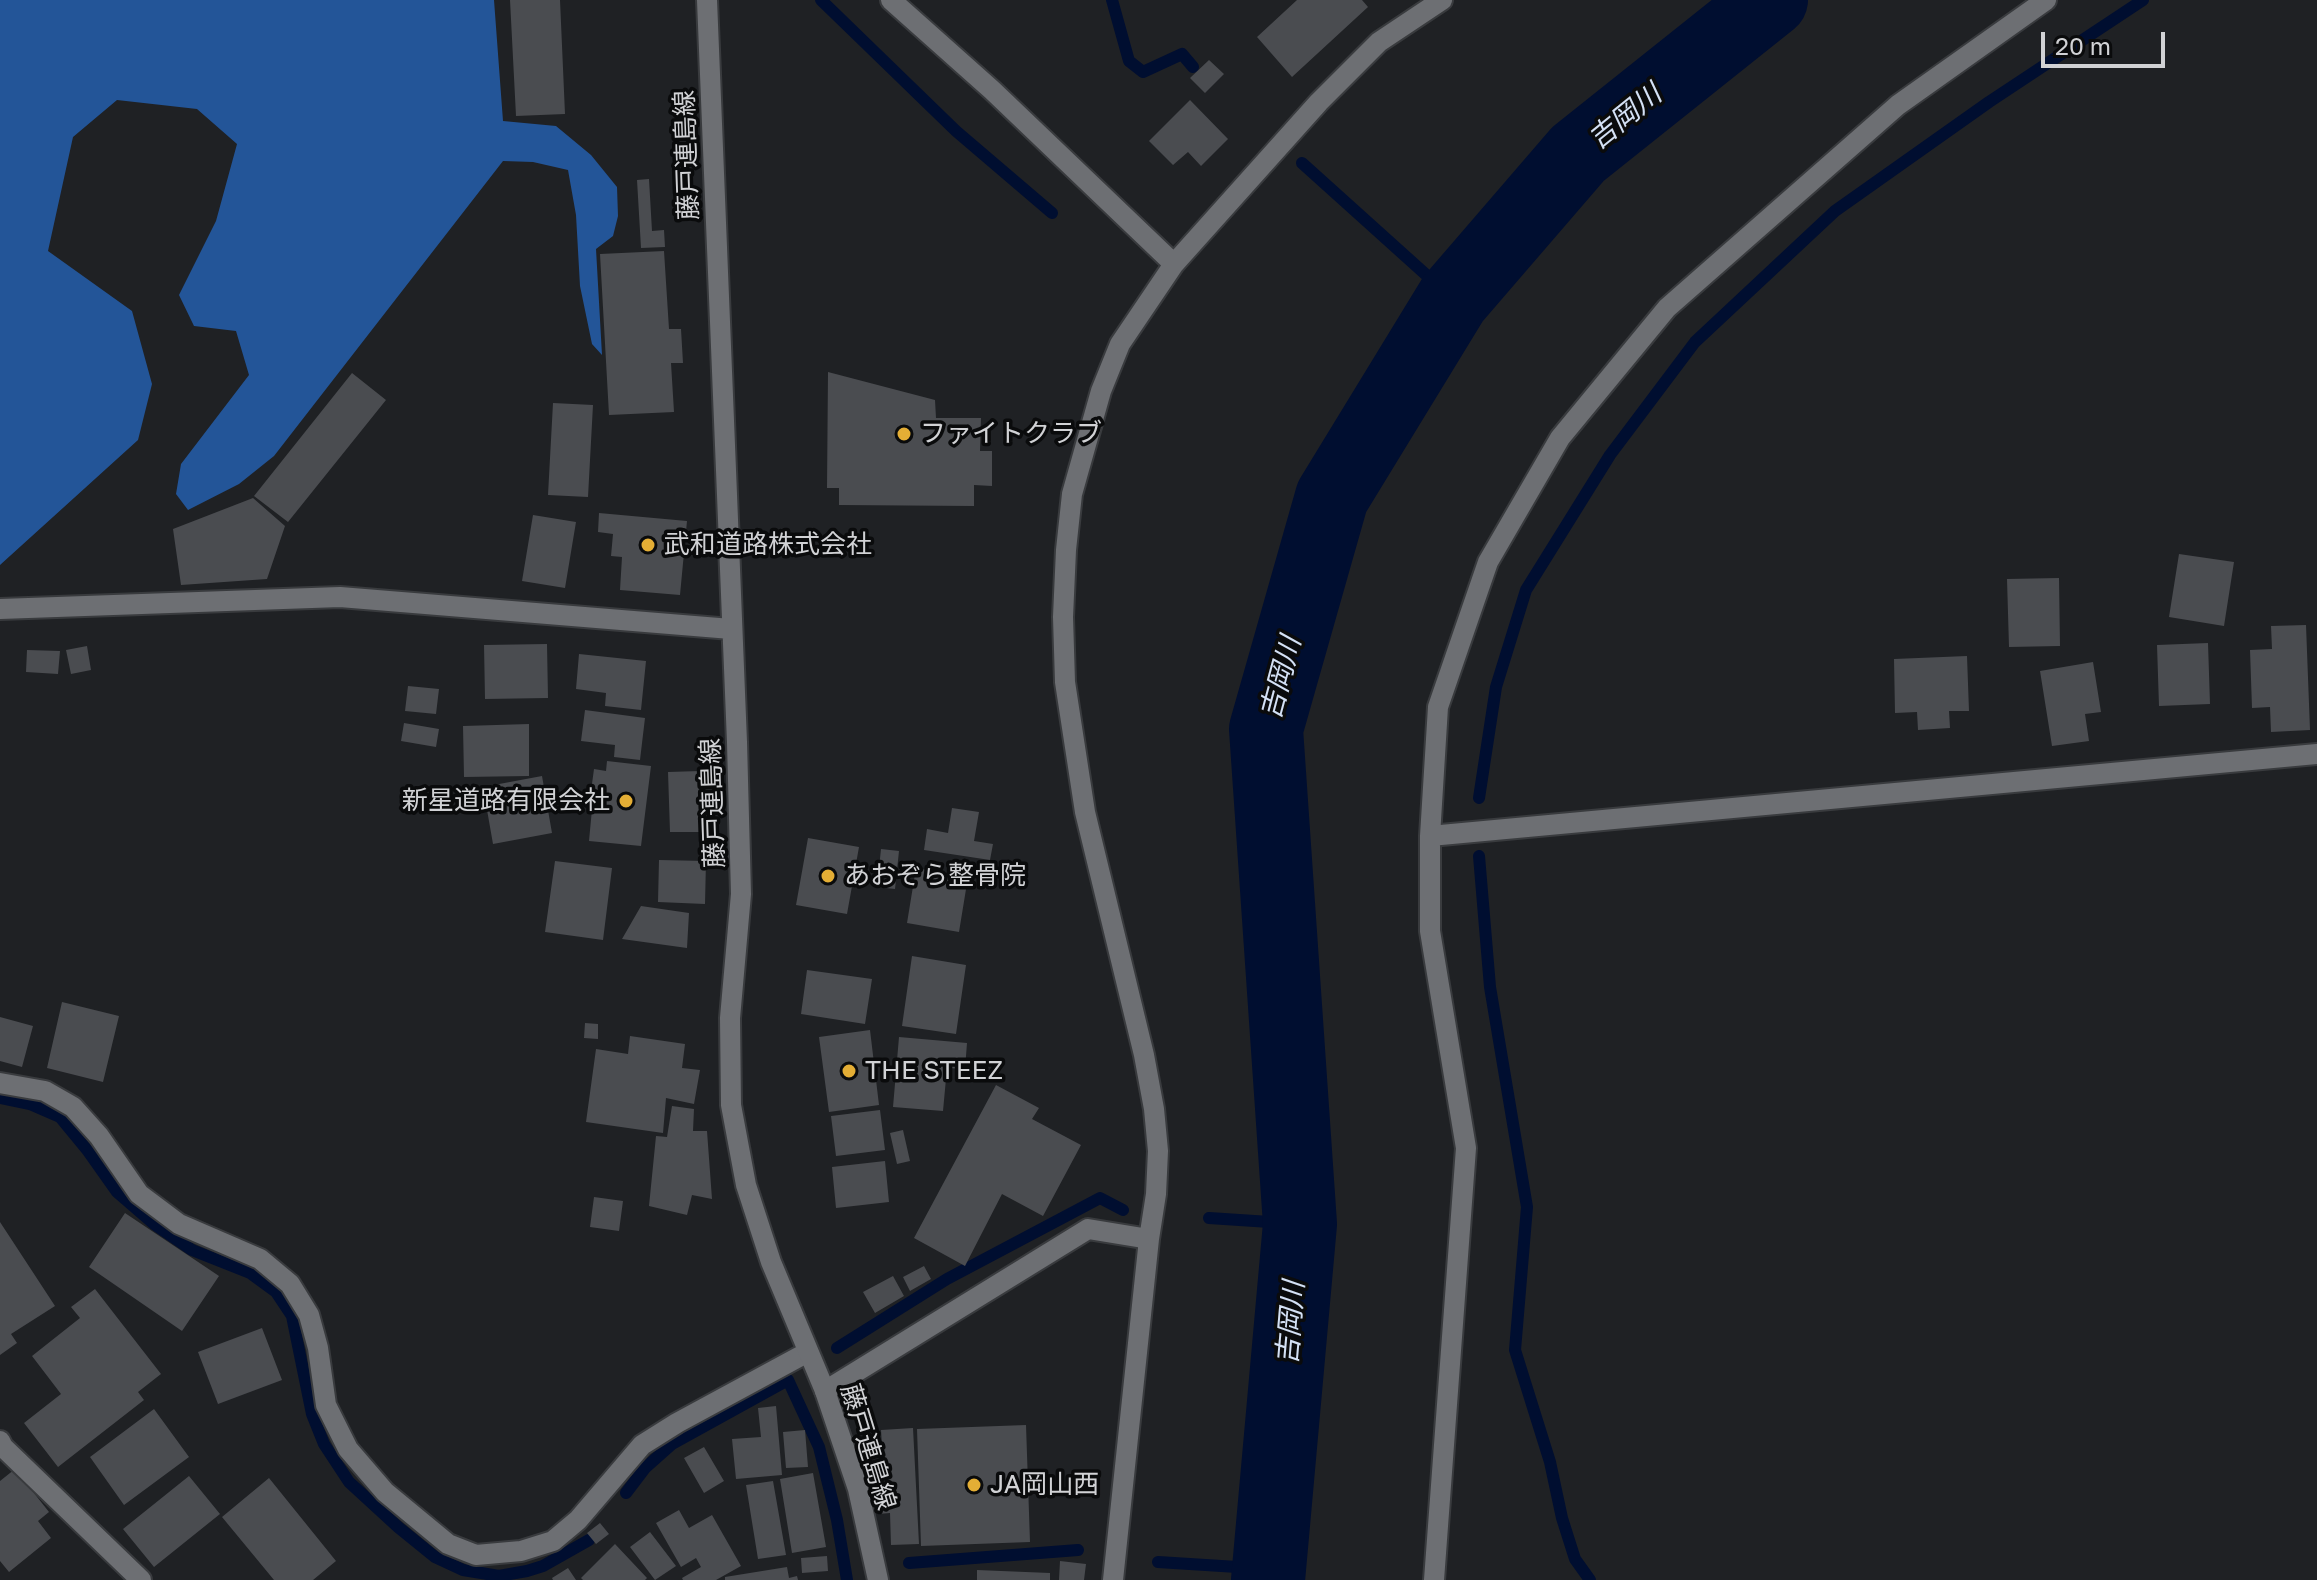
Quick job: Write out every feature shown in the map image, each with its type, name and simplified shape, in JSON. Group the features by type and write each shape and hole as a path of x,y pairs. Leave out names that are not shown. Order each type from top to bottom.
{"street":[{"name":"藤戸連島線","path":"707,0 741,894 730,1018 731,1105 746,1185 771,1262 825,1391 858,1489 878,1580"},
{"path":"891,0 992,90 1174,264"},
{"path":"1113,1580 1156,1194 1158,1151 1144,1055 1085,812 1065,682 1063,617 1072,494 1101,391 1120,344 1174,264 1379,42 1442,0"},
{"path":"1434,1580 1466,1148 1430,931 1430,836 1438,707 1488,562 1560,438 1667,308 1898,105 2046,0"},
{"path":"0,609 340,597 731,629"},
{"path":"1430,836 2317,754"},
{"path":"0,1083 45,1091 73,1107 99,1136 139,1194 179,1224 260,1259 290,1284 309,1315 318,1348 326,1405 348,1449 385,1492 448,1544 476,1555 521,1551 553,1541 578,1520 642,1445 808,1352"},
{"path":"825,1391 1088,1229 1149,1239"},
{"path":"0,1441 141,1580"}],"shaded area":[{"path":"0,0 494,0 503,121 556,126 591,155 617,187 618,216 613,236 596,249 602,355 592,344 580,286 576,215 568,170 533,162 503,161 274,456 239,484 188,510 176,494 181,464 249,375 236,331 194,326 179,295 216,221 237,144 197,109 117,100 73,137 48,251 132,311 152,384 138,440 0,565"}],"building":[{"path":"510,0 560,0 565,114 516,116"},
{"path":"1297,0 1362,0 1368,7 1292,77 1257,37"},
{"path":"1209,60 1224,74 1205,93 1190,78"},
{"path":"1190,100 1228,139 1201,166 1188,152 1173,165 1149,141"},
{"path":"649,179 652,231 664,230 665,247 641,248 637,180"},
{"path":"664,251 669,329 681,329 683,363 671,363 674,412 609,415 600,254"},
{"name":"ファイトクラブ","path":"828,372 935,400 936,418 981,418 980,451 992,451 992,486 974,485 974,506 839,505 839,488 827,488"},
{"path":"352,373 386,400 288,522 254,496"},
{"path":"553,403 593,405 588,497 548,495"},
{"path":"253,498 285,526 267,579 181,585 173,529"},
{"name":"武和道路株式会社","path":"599,513 687,521 680,595 620,590 622,557 611,556 613,534 598,532"},
{"path":"533,515 576,522 565,588 522,581"},
{"path":"2179,554 2234,562 2224,626 2169,617"},
{"path":"2059,578 2060,646 2009,647 2007,579"},
{"path":"2306,625 2310,730 2271,732 2270,707 2252,708 2250,650 2272,649 2271,626"},
{"path":"2208,643 2210,704 2159,706 2157,645"},
{"path":"547,644 548,698 485,699 484,645"},
{"path":"87,646 91,670 71,674 66,650"},
{"path":"27,650 60,651 58,674 26,672"},
{"path":"579,654 646,661 641,710 605,706 606,693 576,689"},
{"path":"1967,656 1969,711 1949,711 1950,728 1918,730 1917,712 1895,713 1894,659"},
{"path":"2093,662 2101,712 2085,714 2089,741 2052,746 2040,671"},
{"path":"408,686 439,689 436,714 405,711"},
{"path":"585,710 645,718 640,760 614,757 615,745 581,741"},
{"path":"404,723 439,729 436,747 401,741"},
{"path":"529,724 529,776 464,777 463,726"},
{"name":"新星道路有限会社","path":"607,761 651,766 641,846 589,841 592,809 604,810 606,793 591,791 594,769 606,771"},
{"path":"700,771 702,832 670,832 668,772"},
{"path":"542,776 552,833 493,844 483,787"},
{"path":"952,808 979,812 974,841 993,844 990,860 924,850 927,829 948,833"},
{"name":"あおぞら整骨院","path":"808,838 859,847 847,914 796,905"},
{"path":"881,849 899,851 895,889 877,887"},
{"path":"659,860 706,861 705,904 658,902"},
{"path":"555,861 612,868 603,940 545,932"},
{"path":"916,868 968,877 959,932 907,923"},
{"path":"641,906 689,913 687,948 622,939"},
{"path":"912,956 966,965 956,1034 902,1026"},
{"path":"807,970 872,979 865,1024 801,1014"},
{"path":"62,1002 119,1016 103,1082 47,1068"},
{"path":"0,1017 33,1026 22,1067 0,1061"},
{"path":"585,1023 598,1024 598,1039 584,1038"},
{"name":"THE STEEZ","path":"870,1030 879,1105 829,1112 819,1037"},
{"path":"630,1036 685,1044 682,1068 700,1070 694,1104 666,1098 663,1133 586,1122 596,1049 628,1054"},
{"path":"899,1037 967,1043 965,1069 947,1068 943,1111 893,1107"},
{"path":"996,1085 1039,1108 1032,1119 1081,1145 1043,1216 1002,1194 965,1266 914,1238"},
{"path":"672,1106 694,1109 693,1131 707,1131 712,1199 692,1195 687,1215 649,1206 656,1136 667,1137"},
{"path":"880,1110 885,1150 836,1156 831,1116"},
{"path":"903,1130 910,1161 897,1164 890,1133"},
{"path":"885,1161 889,1202 836,1208 832,1167"},
{"path":"594,1197 623,1201 619,1231 590,1227"},
{"path":"125,1213 219,1276 182,1331 89,1267"},
{"path":"0,1222 55,1306 11,1334 17,1343 0,1355"},
{"path":"924,1266 931,1279 910,1291 903,1277"},
{"path":"893,1276 904,1296 875,1313 863,1292"},
{"path":"95,1289 161,1374 138,1392 144,1400 58,1467 24,1423 61,1394 32,1356 80,1318 71,1307"},
{"path":"262,1328 282,1380 218,1404 198,1352"},
{"path":"776,1406 782,1475 736,1479 732,1439 761,1437 758,1408"},
{"path":"154,1409 189,1457 124,1505 90,1457"},
{"name":"JA岡山西","path":"1026,1425 1030,1542 921,1546 917,1429"},
{"path":"913,1428 919,1544 891,1545 890,1513 878,1514 876,1478 884,1478 881,1430"},
{"path":"805,1430 808,1467 786,1468 783,1432"},
{"path":"704,1447 724,1481 704,1493 684,1458"},
{"path":"15,1469 49,1512 38,1521 51,1538 9,1572 0,1561 0,1481"},
{"path":"813,1473 826,1547 792,1553 780,1479"},
{"path":"189,1476 220,1514 154,1567 123,1529"},
{"path":"269,1478 336,1561 313,1580 274,1580 222,1517"},
{"path":"773,1481 786,1555 758,1559 746,1485"},
{"path":"679,1510 689,1528 712,1515 741,1566 716,1580 683,1580 701,1567 696,1558 681,1567 656,1523"},
{"path":"600,1523 609,1534 596,1544 587,1533"},
{"path":"650,1532 676,1566 655,1580 630,1547"},
{"path":"615,1544 647,1578 583,1580 581,1578"},
{"path":"827,1556 828,1571 802,1573 801,1558"},
{"path":"1060,1561 1086,1564 1084,1580 1059,1580"},
{"path":"787,1567 789,1578 797,1576 798,1580 725,1580 725,1577"},
{"path":"568,1568 576,1580 553,1580 552,1578"},
{"path":"977,1570 1050,1573 1050,1580 977,1580"}],"waterway":[{"path":"821,0 956,131 1052,213"},
{"path":"1112,0 1129,61 1143,72 1182,54 1193,67"},
{"name":"吉岡川","path":"1268,1580 1300,1224 1266,729 1332,497 1453,299 1578,154 1771,0"},
{"path":"1479,798 1496,687 1526,590 1610,455 1695,342 1835,211 1989,102 2143,0"},
{"path":"1302,163 1453,299"},
{"path":"1479,856 1490,987 1527,1207 1515,1350 1550,1462 1575,1559 1590,1580"},
{"path":"0,1098 30,1104 60,1117 117,1192 154,1224 192,1250 250,1273 276,1292 292,1316 312,1414 324,1444 349,1482 435,1557 463,1570 499,1576 543,1566 589,1540"},
{"path":"837,1348 947,1279 1100,1198 1123,1210"},
{"path":"1209,1218 1300,1224"},
{"path":"626,1493 645,1468 672,1444 788,1380 819,1447 837,1520 847,1580"},
{"path":"909,1563 1078,1550"},
{"path":"1158,1562 1269,1569"}],"place":[{"name":"ファイトクラブ","path":"904,434"},
{"name":"武和道路株式会社","path":"648,545"},
{"name":"新星道路有限会社","path":"626,801"},
{"name":"あおぞら整骨院","path":"828,876"},
{"name":"THE STEEZ","path":"849,1071"},
{"name":"JA岡山西","path":"974,1485"}]}
